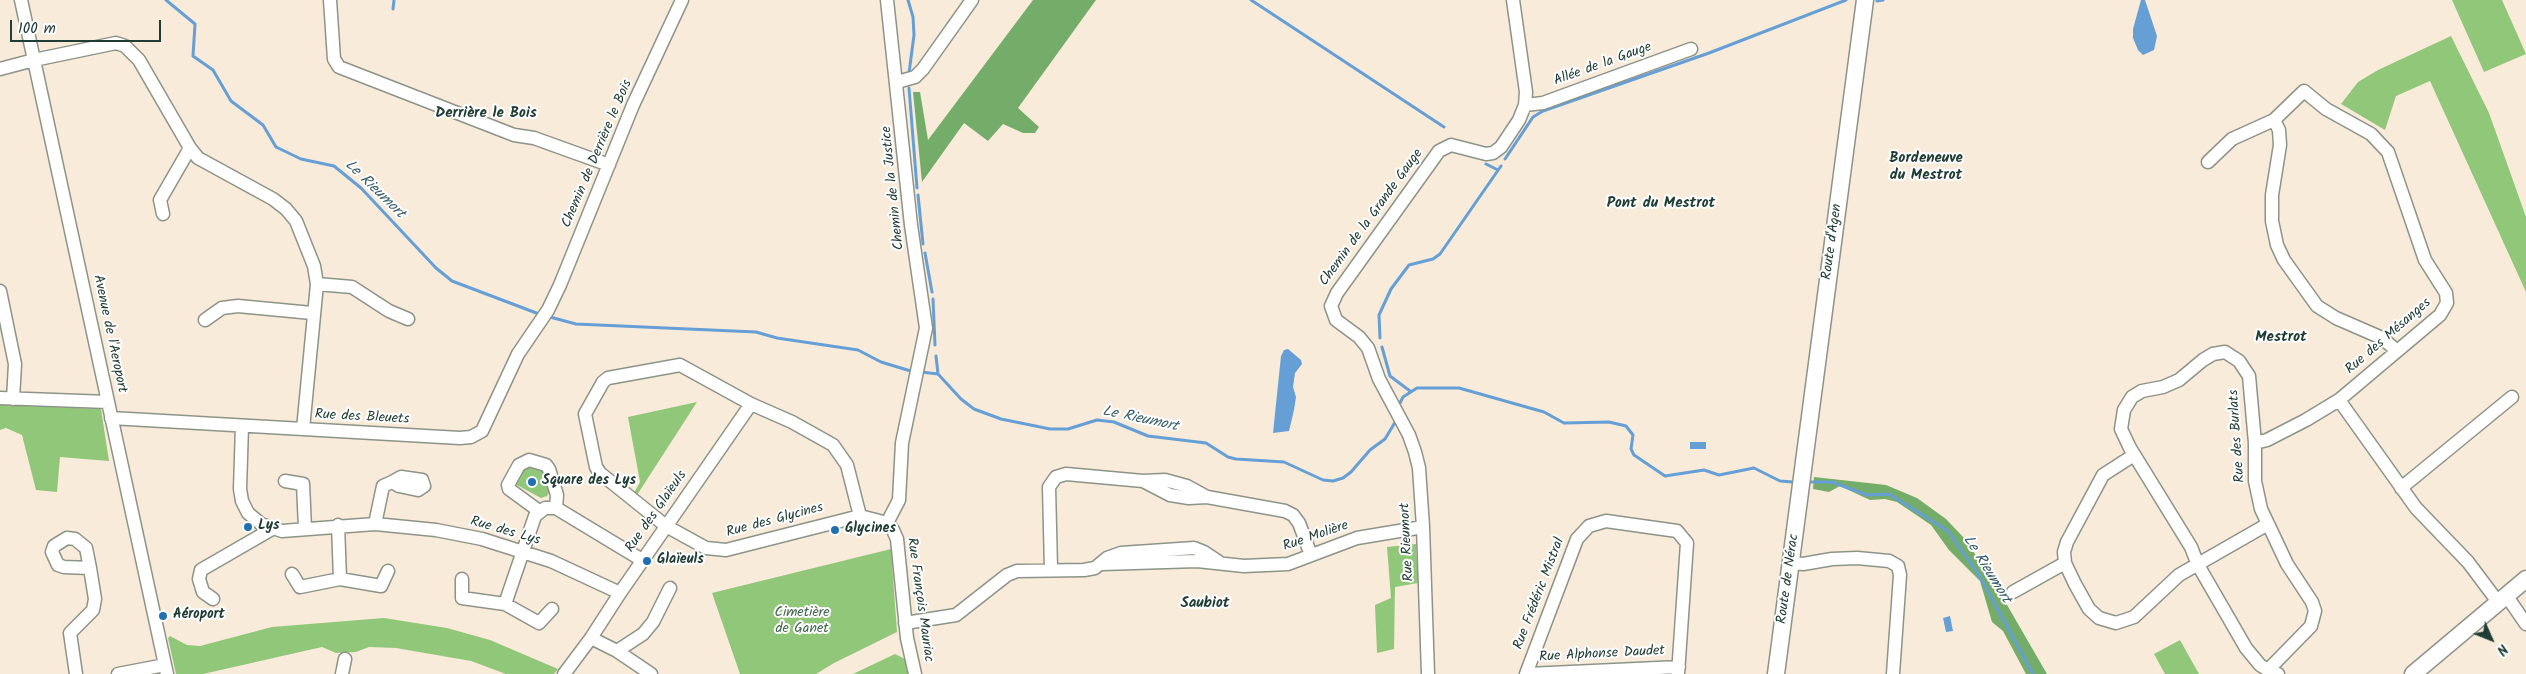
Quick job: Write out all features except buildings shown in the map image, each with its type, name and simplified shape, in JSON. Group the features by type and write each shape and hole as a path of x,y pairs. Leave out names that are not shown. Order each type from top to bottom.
{"main road":[{"name":"Route d'Agen","path":"1802,483 1865,0"},
{"name":"Route de Nérac","path":"1776,674 1802,483"},
{"path":"2413,674 2526,579"}],"street":[{"name":"Avenue de l'Aeroport","path":"21,0 166,669"},
{"path":"330,0 334,59 339,67 506,133 534,138 608,166"},
{"name":"Chemin de Derrière le Bois","path":"542,318 560,285 633,104 682,0"},
{"name":"Chemin de la Justice","path":"887,0 911,225 926,321 918,373 902,443 899,500 890,527"},
{"path":"897,82 915,77 923,69 972,0"},
{"name":"Chemin de la Grande Gauge","path":"1397,413 1379,379 1368,348 1359,338 1336,320 1331,312 1332,301 1439,151 1451,145 1486,154 1493,153 1501,147 1520,120 1525,106 1526,92 1513,0"},
{"path":"0,70 34,60 116,43 125,46 140,60 190,148 208,165 273,199 286,209 296,221 314,266 317,284 312,313 303,429"},
{"name":"Allée de la Gauge","path":"1525,106 1543,103 1691,49"},
{"name":"Rue des Mésanges","path":"2255,443 2267,440 2339,400 2440,315 2447,303 2446,293 2425,260 2388,152 2372,134 2326,109 2304,91 2274,120"},
{"path":"2208,162 2232,139 2274,120 2279,130 2280,145 2272,195 2272,221 2277,245 2284,260 2317,306 2336,318 2382,338 2397,351"},
{"path":"163,214 160,200 190,148"},
{"path":"317,284 352,287 390,311 408,319"},
{"path":"0,291 15,364 6,399 108,402"},
{"path":"206,320 222,308 238,306 312,313"},
{"name":"Rue des Bleuets","path":"111,418 471,437 482,431 518,354 542,318"},
{"name":"Rue des Burlats","path":"2225,352 2239,361 2249,376 2255,443 2255,481 2261,509 2287,564 2312,602 2315,611 2311,626 2273,672 2260,665 2246,648 2198,565 2191,547 2134,455 2121,429 2124,410 2132,397 2142,391 2163,387 2179,380 2213,354 2225,352"},
{"name":"Rue des Glycines","path":"860,516 847,465 839,451 792,422 751,404 680,365 608,378 603,382 585,414 596,467 600,473 666,526 706,548 719,550 860,516 890,527"},
{"path":"2401,488 2512,397"},
{"path":"2339,400 2401,488 2526,624"},
{"name":"Rue des Glaïeuls","path":"564,674 591,638 642,560 751,404"},
{"name":"Rue Rieumort","path":"1397,413 1415,452 1423,528 1428,674"},
{"path":"242,426 240,489 242,501 255,520 272,529"},
{"path":"2134,455 2111,468 2098,482 2067,542 2064,552 2065,563 2093,614 2106,622 2116,623 2141,612 2171,580 2268,524"},
{"path":"539,511 509,489 508,485 520,465 528,460 546,466 549,469 557,495 556,508"},
{"path":"1051,569 1049,492 1052,481 1056,477 1066,474 1143,481 1170,495 1189,498 1206,497 1285,511 1293,515 1299,523 1311,555"},
{"path":"285,481 303,484 305,528"},
{"path":"375,524 383,486 392,482"},
{"path":"505,604 539,511 545,508 556,508 642,560"},
{"name":"Rue Frédéric Mistral","path":"1527,674 1577,539 1589,526 1606,521 1677,531 1685,539 1688,552 1678,670"},
{"name":"Rue des Lys","path":"272,529 375,524 436,530 482,540 551,560 620,593"},
{"path":"338,525 340,579"},
{"name":"Rue François Mauriac","path":"890,527 897,539 905,623 915,674"},
{"name":"Rue Molière","path":"905,623 951,617 1007,575 1017,571 1084,570 1100,564 1219,562 1244,566 1288,564 1357,538 1423,528"},
{"path":"213,599 203,592 199,579 202,570 272,529"},
{"path":"1791,563 1803,564 1832,558 1857,558 1889,561 1898,566 1900,575 1893,674"},
{"path":"2013,592 2065,563"},
{"path":"76,674 70,633 96,606 90,568"},
{"path":"292,574 300,587 340,579 381,586 388,571"},
{"path":"462,579 462,598 505,604 539,623 552,609"},
{"path":"617,652 643,634 653,622 670,588"},
{"path":"591,638 651,674"},
{"path":"342,674 345,659"},
{"path":"118,674 166,669"},
{"name":"Rue Alphonse Daudet","path":"1527,674 1678,670"}],"green space":[{"path":"1033,0 1096,0 1018,108 1039,127 1035,133 1023,133 1003,124 988,141 964,123 922,182 913,92 920,92 928,140"},
{"path":"2452,0 2502,0 2526,54 2484,72"},
{"path":"2451,36 2489,113 2526,217 2526,292 2430,81 2396,96 2385,130 2341,104 2358,82 2378,70"},
{"path":"697,402 637,495 634,493 640,482 628,417"},
{"path":"0,405 101,409 109,461 60,457 57,492 36,490 22,435 6,428 0,430"},
{"name":"Square des Lys","path":"524,465 543,468 550,491 547,496 541,498 515,484"},
{"path":"1814,477 1886,485 1917,498 1946,519 1964,538 1992,579 2047,674 2026,674 2003,631 1992,622 1980,581 1949,550 1931,525 1897,502 1885,499 1870,500 1840,486 1829,492 1813,489"},
{"path":"1416,544 1418,583 1395,587 1394,649 1377,653 1375,605 1391,598 1387,547"},
{"name":"Cimetière de Ganet","path":"891,549 897,632 816,674 740,674 712,593"},
{"path":"384,618 447,628 490,640 558,669 554,674 506,674 471,661 396,648 369,647 356,652 336,653 322,647 203,674 176,674 168,638 170,636 187,645 200,646 272,627"},
{"path":"2180,640 2199,674 2165,674 2154,654"},
{"path":"895,654 905,659 909,674 853,674"}],"water":[{"path":"2141,0 2145,0 2157,36 2154,50 2143,55 2138,50 2133,38 2133,29"},
{"path":"1288,349 1301,360 1302,364 1295,373 1293,387 1296,397 1294,410 1289,431 1273,433 1281,356 1284,350"},
{"path":"1690,442 1706,442 1706,449 1690,449"},
{"path":"1950,616 1953,631 1946,632 1943,618"}],"waterway":[{"name":"Le Rieumort","path":"166,0 195,24 193,56 213,70 231,101 263,125 276,147 301,159 334,166 361,188 436,268 452,281 539,314"},
{"path":"393,9 394,0"},
{"path":"908,0 913,17 914,35 909,73"},
{"path":"1251,0 1444,127"},
{"path":"1505,159 1533,117 1543,111 1709,53 1846,0"},
{"path":"1877,1 1883,0"},
{"path":"909,88 917,188"},
{"path":"1486,164 1498,170"},
{"path":"1380,338 1379,315 1391,289 1409,265 1433,259 1440,254 1501,166"},
{"path":"918,195 923,244"},
{"path":"925,253 932,292"},
{"path":"933,299 935,345"},
{"name":"Le Rieumort","path":"550,317 576,324 756,332 777,338 858,350 881,362 914,372"},
{"path":"1382,347 1390,376 1410,391"},
{"path":"936,356 938,374"},
{"name":"Le Rieumort","path":"921,372 938,374 961,399 974,409 1001,419 1050,429 1068,429 1097,420 1114,422 1148,436 1206,443 1228,457 1236,459 1284,462 1323,480 1333,481 1343,478 1351,472 1370,450 1385,439 1397,419"},
{"name":"Le Rieumort","path":"1398,407 1403,397 1417,388 1459,388 1544,412 1564,423 1609,422 1626,426 1633,435 1631,449 1634,455 1665,476 1704,470 1719,475 1754,468 1780,481 1793,482"},
{"name":"Le Rieumort","path":"1811,482 1832,482 1867,495 1889,494 1948,531 1979,575 2033,674"}],"place":[{"name":"Square des Lys","path":"532,482"},
{"name":"Lys","path":"248,527"},
{"name":"Glycines","path":"835,530"},
{"name":"Glaïeuls","path":"647,561"},
{"name":"Aéroport","path":"163,616"}],"district":[{"name":"Derrière le Bois","path":"486,114"},
{"name":"Bordeneuve du Mestrot","path":"1926,168"},
{"name":"Pont du Mestrot","path":"1661,204"},
{"name":"Mestrot","path":"2281,338"},
{"name":"Saubiot","path":"1205,604"}]}
